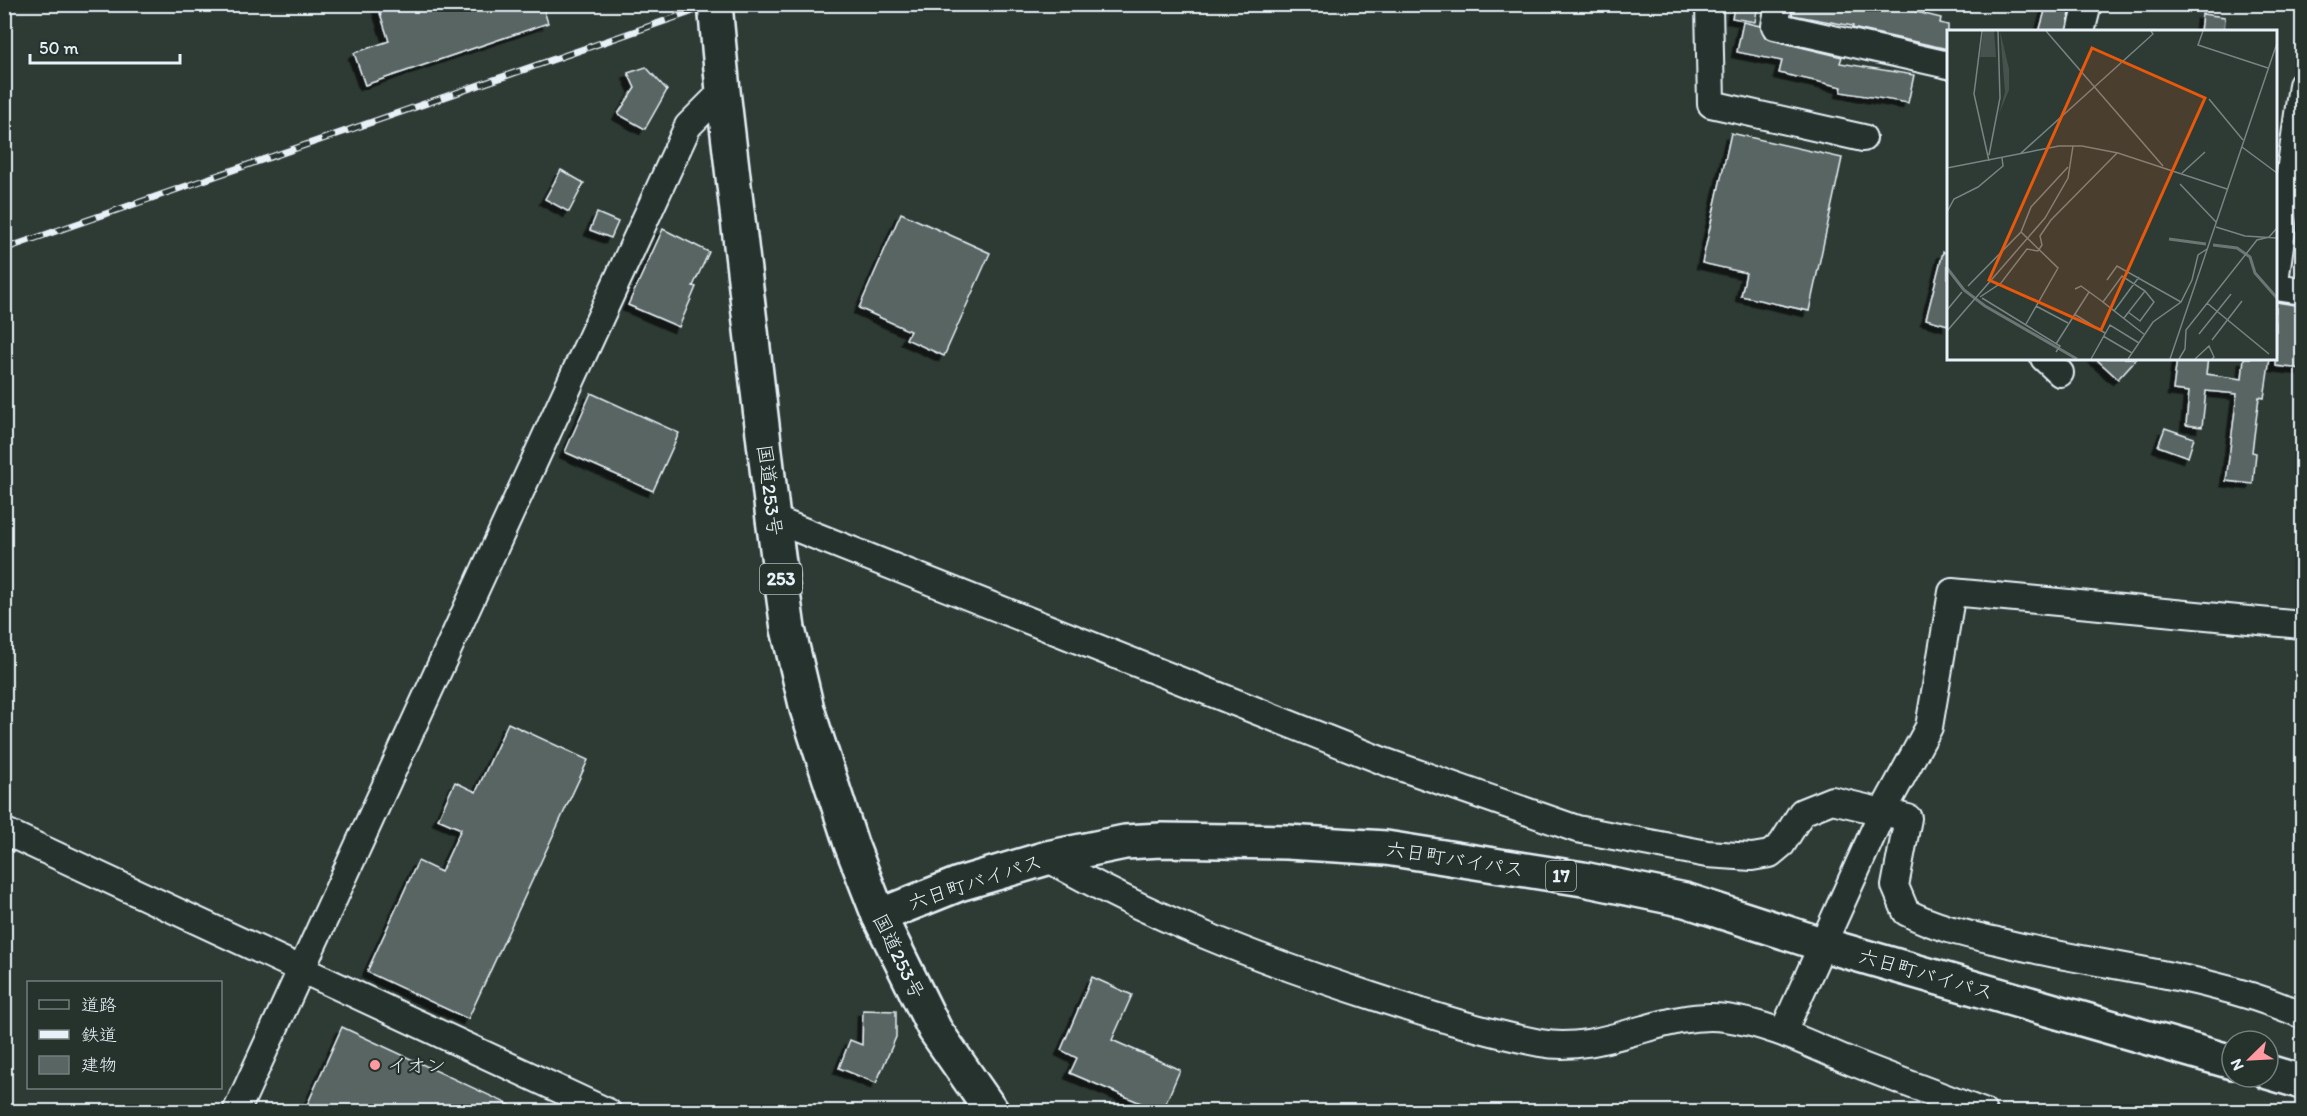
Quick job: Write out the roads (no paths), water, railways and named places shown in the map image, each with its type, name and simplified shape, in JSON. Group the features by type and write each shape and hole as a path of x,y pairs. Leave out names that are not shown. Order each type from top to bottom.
{"highway":[{"name":"国道253号","path":"716,4 723,92 773,519 788,628 807,709 851,844 879,916 935,1030 992,1112"},
{"name":"六日町バイパス","path":"879,916 959,884 1047,858 1125,843 1161,840 1287,842 1386,848 1583,879 1685,900 1824,945 2220,1059"},
{"path":"2280,1076 2302,1082"}],"street":[{"path":"1709,4 1711,104 1863,138"},
{"path":"1779,4 1775,26 1947,65"},
{"path":"2082,30 2088,4"},
{"path":"2277,267 2302,85"},
{"path":"236,1112 688,126 723,92"},
{"path":"2277,287 2302,291"},
{"path":"773,519 1383,761 1577,829 1707,854 1752,857 1770,854 1782,844 1802,812 1816,804 1832,800 1840,801 1908,818 1895,886 1906,912 1920,919 2051,955 2222,988 2302,1015"},
{"path":"1783,1032 1882,813 1929,727 1952,592 2302,625"},
{"path":"4,831 608,1112"},
{"path":"1047,858 1155,916 1317,978 1429,1014 1540,1043 1580,1045 1627,1036 1659,1024 1696,1018 1725,1018 1783,1032 1852,1062 1983,1112"}],"railway":[{"path":"4,249 714,4"}],"place":[{"name":"イオン","path":"375,1065"}]}
